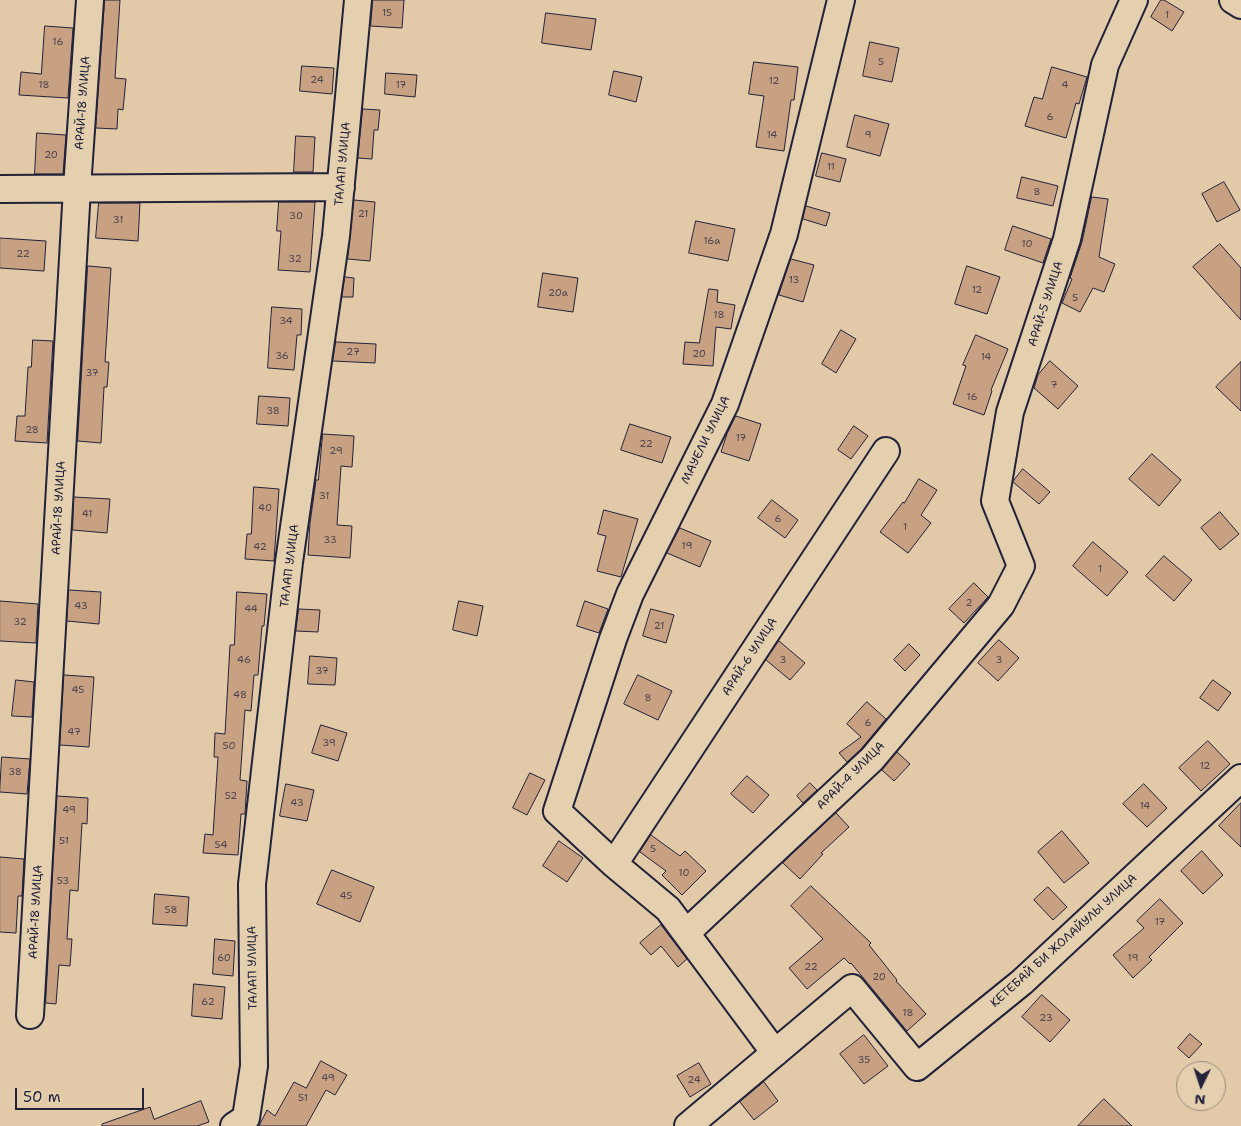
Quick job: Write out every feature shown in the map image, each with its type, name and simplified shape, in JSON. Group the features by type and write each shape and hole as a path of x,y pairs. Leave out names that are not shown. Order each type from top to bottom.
{"street":[{"name":"АРАЙ-18 УЛИЦА","path":"30,1015 77,188 90,0"},
{"name":"ТАЛАП УЛИЦА","path":"234,1126 246,1118 254,1066 252,884 289,562 335,246 358,0"},
{"name":"МАУЕЛИ УЛИЦА","path":"614,864 557,811 613,639 630,594 725,404 784,234 841,0"},
{"name":"АРАЙ-5 УЛИЦА","path":"1001,605 1022,566 995,501 1010,412 1067,239 1105,65 1134,0"},
{"path":"1233,0 1241,5"},
{"path":"0,189 341,187"},
{"name":"АРАЙ-6 УЛИЦА","path":"614,864 886,451"},
{"name":"АРАЙ-4 УЛИЦА","path":"686,933 872,759 1001,605"},
{"name":"КЕТЕБАЙ БИ ЖОЛАЙУЛЫ УЛИЦА","path":"688,1126 852,988 917,1068 1022,982 1241,778"},
{"path":"614,864 668,909 775,1053"}],"building":[{"path":"105,0 120,0 115,78 126,79 123,110 118,109 117,129 96,128"},
{"path":"373,0 404,0 402,28 371,26"},
{"path":"1161,0 1184,12 1172,31 1151,17"},
{"path":"546,13 596,19 591,50 542,43"},
{"path":"45,26 73,28 68,98 19,95 21,72 41,74"},
{"path":"870,42 899,48 892,82 863,76"},
{"path":"754,62 798,67 784,151 756,147 764,96 749,94"},
{"path":"302,66 334,68 332,94 300,91"},
{"path":"1052,67 1087,77 1079,104 1076,103 1066,138 1025,126 1034,97 1042,99"},
{"path":"614,71 642,77 636,102 609,95"},
{"path":"386,73 417,75 415,97 385,94"},
{"path":"363,109 380,110 378,130 374,130 372,159 358,158"},
{"path":"855,115 889,124 880,156 847,147"},
{"path":"37,133 66,135 63,174 35,174"},
{"path":"296,136 315,137 313,172 294,172"},
{"path":"822,153 846,159 840,182 816,176"},
{"path":"1022,177 1058,186 1053,206 1017,198"},
{"path":"1224,182 1240,210 1217,222 1202,194"},
{"path":"1092,197 1108,199 1099,257 1115,264 1104,292 1093,288 1080,312 1062,303 1072,279 1070,278 1082,242"},
{"path":"354,200 375,202 370,261 348,259"},
{"path":"279,202 315,202 310,272 278,270 281,231 277,231"},
{"path":"99,203 140,203 138,241 96,238"},
{"path":"806,206 830,213 826,226 803,219"},
{"path":"696,221 735,229 728,261 689,253"},
{"path":"1013,226 1051,239 1043,263 1005,250"},
{"path":"0,238 46,241 44,271 0,268"},
{"path":"1220,244 1241,268 1241,320 1193,267"},
{"path":"791,259 814,265 803,302 779,295"},
{"path":"88,266 111,268 105,362 109,362 107,387 104,387 101,443 78,441"},
{"path":"967,266 1000,277 987,314 955,304"},
{"path":"543,273 578,278 573,312 538,307"},
{"path":"345,277 354,278 353,297 342,297"},
{"path":"709,289 718,290 717,302 735,305 731,329 716,327 713,366 683,364 685,342 699,343"},
{"path":"272,307 302,309 301,335 297,335 294,370 268,368"},
{"path":"841,330 856,339 836,373 822,364"},
{"path":"976,335 1008,349 991,390 984,415 953,404 966,366 963,365"},
{"path":"33,340 53,341 47,443 15,441 17,416 25,416 28,367 31,367"},
{"path":"336,342 376,344 375,363 333,361"},
{"path":"1050,361 1078,386 1058,409 1034,388 1038,375"},
{"path":"1241,362 1241,411 1216,387"},
{"path":"259,396 290,398 288,426 257,424"},
{"path":"736,416 761,424 749,461 721,452"},
{"path":"630,424 671,437 662,463 621,450"},
{"path":"854,426 868,436 851,459 838,450"},
{"path":"323,434 354,436 352,467 341,466 337,525 352,526 350,558 308,555 310,523 316,480 318,480"},
{"path":"1152,454 1181,480 1159,506 1129,479"},
{"path":"1023,469 1050,492 1039,504 1013,482"},
{"path":"919,479 937,490 921,515 931,523 908,553 880,532 904,503"},
{"path":"254,487 279,489 274,561 245,559 247,534 251,534"},
{"path":"74,497 110,499 107,533 73,530"},
{"path":"772,500 798,520 785,538 758,518"},
{"path":"604,510 638,519 621,577 597,571 606,536 598,534"},
{"path":"1220,512 1239,534 1220,550 1201,528"},
{"path":"680,528 711,541 700,567 667,553"},
{"path":"1093,542 1128,572 1107,596 1073,566"},
{"path":"1164,556 1192,580 1174,601 1146,576"},
{"path":"974,583 988,597 964,623 949,609"},
{"path":"69,590 101,592 99,624 67,621"},
{"path":"237,592 267,594 258,675 254,675 251,711 245,710 240,780 247,781 245,814 241,814 238,855 203,853 205,834 213,835 218,757 214,757 215,733 225,734 230,645 234,645"},
{"path":"0,601 38,604 36,643 0,641"},
{"path":"459,601 483,606 477,636 453,630"},
{"path":"585,601 608,609 599,633 577,626"},
{"path":"299,609 320,610 318,632 296,631"},
{"path":"651,609 674,615 666,643 643,636"},
{"path":"999,640 1019,658 998,681 978,663"},
{"path":"779,641 805,663 790,680 766,660"},
{"path":"909,644 920,655 905,671 894,660"},
{"path":"310,656 337,658 335,685 308,684"},
{"path":"64,675 94,677 89,747 60,745"},
{"path":"638,675 672,691 658,720 624,704"},
{"path":"16,680 34,682 32,717 12,716"},
{"path":"1213,680 1231,693 1218,711 1200,698"},
{"path":"867,702 886,719 861,749 847,762 839,753 861,737 847,724"},
{"path":"321,725 347,733 338,761 312,753"},
{"path":"1208,741 1230,764 1201,791 1179,768"},
{"path":"897,752 910,764 894,781 882,770"},
{"path":"2,757 30,759 27,794 0,792"},
{"path":"530,773 545,780 527,815 513,808"},
{"path":"747,776 769,795 753,813 731,794"},
{"path":"810,783 817,790 803,803 797,796"},
{"path":"286,784 314,790 307,821 280,816"},
{"path":"1144,784 1167,808 1147,827 1123,804"},
{"path":"57,796 88,798 87,824 82,823 78,891 70,890 67,939 72,939 70,966 59,965 56,1004 46,1003"},
{"path":"1241,803 1241,847 1219,826"},
{"path":"836,813 849,827 821,853 823,854 800,879 783,863"},
{"path":"1062,831 1089,863 1064,883 1038,852"},
{"path":"651,835 680,856 685,851 706,871 682,895 662,875 666,871 640,852"},
{"path":"559,841 583,858 567,882 543,866"},
{"path":"1202,851 1223,875 1203,894 1181,871"},
{"path":"0,857 24,859 22,896 18,896 16,933 0,932"},
{"path":"332,870 374,887 360,922 317,904"},
{"path":"811,886 871,943 869,945 896,981 926,1014 907,1031 851,963 844,958 807,989 789,968 823,939 791,906"},
{"path":"1048,887 1067,907 1053,920 1034,900"},
{"path":"155,894 189,897 187,926 153,924"},
{"path":"1160,899 1183,923 1149,957 1152,960 1133,978 1113,955 1144,928 1137,921"},
{"path":"661,925 687,959 678,967 661,946 651,955 640,943"},
{"path":"215,939 235,941 233,976 213,974"},
{"path":"194,984 225,987 222,1019 192,1016"},
{"path":"1042,995 1070,1020 1050,1042 1022,1017"},
{"path":"1190,1034 1202,1044 1189,1058 1178,1048"},
{"path":"864,1035 888,1066 864,1084 840,1054"},
{"path":"321,1061 347,1075 335,1095 326,1090 306,1126 259,1126 267,1110 275,1116 294,1082 306,1088"},
{"path":"699,1063 711,1084 690,1097 677,1076"},
{"path":"764,1082 778,1101 754,1120 740,1102"},
{"path":"1104,1099 1132,1126 1078,1126"},
{"path":"201,1101 209,1122 197,1126 102,1126 102,1124 150,1107 154,1119"}]}
